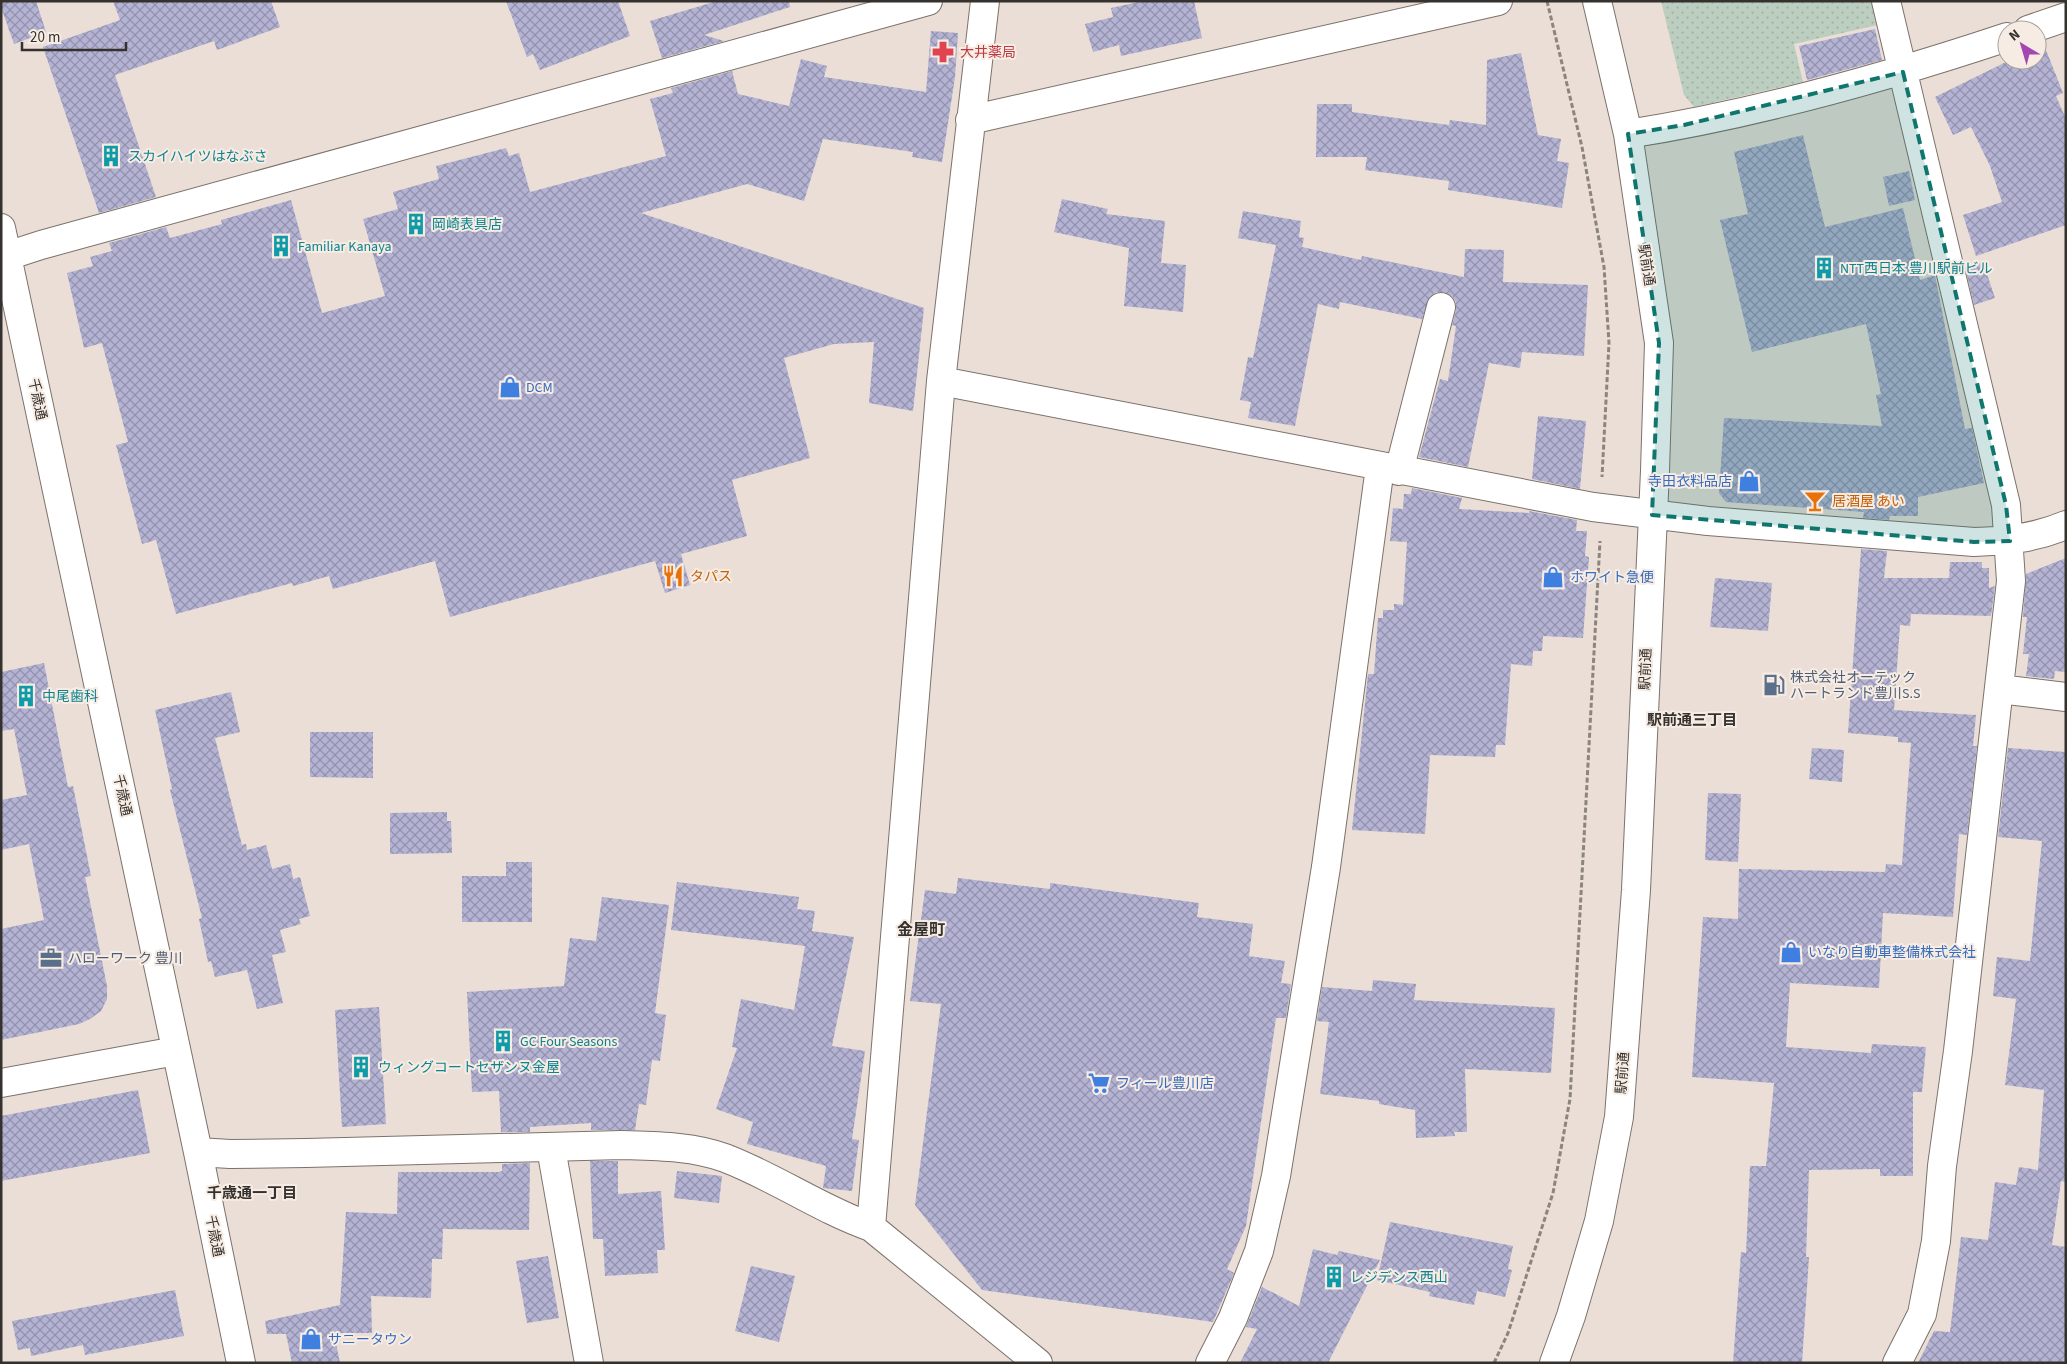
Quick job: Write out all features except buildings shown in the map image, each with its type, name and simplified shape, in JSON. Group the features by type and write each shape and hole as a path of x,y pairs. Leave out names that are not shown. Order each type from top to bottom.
{"street":[{"path":"4,257 928,1"},
{"path":"871,1227 941,381 985,1"},
{"path":"970,120 1498,1"},
{"name":"駅前通","path":"1554,1363 1571,1316 1598,1221 1619,1117 1636,890 1659,343 1628,134 1597,1"},
{"path":"1886,1 2006,505 2010,541 2011,581 1958,1051 1942,1166 1936,1241 1922,1314 1897,1363"},
{"path":"2047,24 2066,17"},
{"path":"1628,134 1684,126 1903,72 1997,40"},
{"name":"千歳通","path":"1,228 4,257 198,1152 241,1363"},
{"path":"1210,1363 1233,1318 1259,1251 1276,1176 1390,469 1441,307"},
{"path":"941,381 1390,469 1593,507 1652,515 1974,542 2010,541 2045,534 2066,525"},
{"path":"1999,689 2066,697"},
{"path":"1,1083 176,1051"},
{"path":"198,1152 297,1153 622,1145 665,1146 724,1157 841,1216 871,1227 1038,1363"},
{"path":"551,1148 589,1363"}],"path":[{"path":"1494,1363 1508,1333 1553,1193 1570,1099 1600,542 1592,523 1593,488 1602,479 1609,343 1604,267 1582,147 1547,1"}],"highlighted area":[{"path":"1903,72 2006,505 2010,541 1974,542 1652,515 1659,343 1628,134 1684,125"}],"green space":[{"path":"1661,1 1877,1 1882,24 1794,44 1803,82 1694,107 1684,95"}],"place":[{"name":"大井薬局","path":"943,52"},
{"name":"スカイハイツはなぶさ","path":"111,156"},
{"name":"岡崎表具店","path":"416,224"},
{"name":"Familiar Kanaya","path":"281,246"},
{"name":"NTT西日本 豊川駅前ビル","path":"1824,268"},
{"name":"DCM","path":"510,387"},
{"name":"寺田衣料品店","path":"1749,481"},
{"name":"居酒屋 あい","path":"1815,501"},
{"name":"タパス","path":"673,576"},
{"name":"ホワイト急便","path":"1553,577"},
{"name":"株式会社オーテック ハートランド豊川S.S","path":"1774,685"},
{"name":"中尾歯科","path":"26,696"},
{"name":"いなり自動車整備株式会社","path":"1791,952"},
{"name":"ハローワーク 豊川","path":"51,958"},
{"name":"GC Four Seasons","path":"503,1041"},
{"name":"ウィングコートセザンヌ金屋","path":"361,1067"},
{"name":"フィール豊川店","path":"1099,1083"},
{"name":"レジデンス西山","path":"1334,1277"},
{"name":"サニータウン","path":"311,1339"}],"district":[{"name":"駅前通三丁目","path":"1692,720"},
{"name":"金屋町","path":"921,929"},
{"name":"千歳通一丁目","path":"252,1193"}]}
